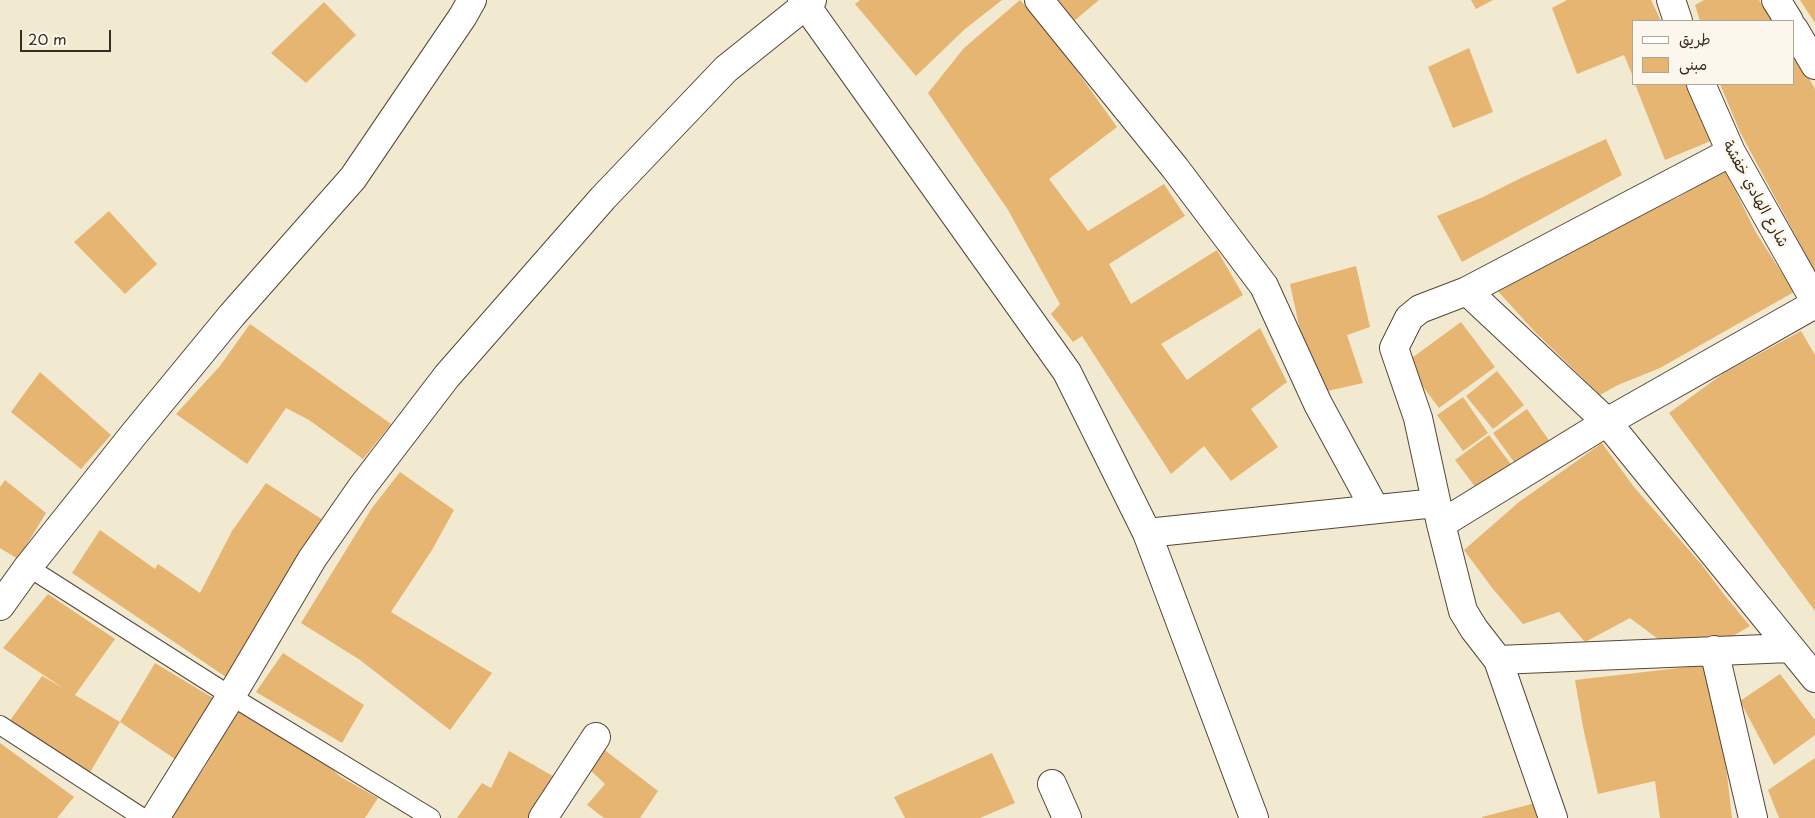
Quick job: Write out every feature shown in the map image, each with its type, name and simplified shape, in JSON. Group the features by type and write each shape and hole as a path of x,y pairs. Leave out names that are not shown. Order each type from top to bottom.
{"street":[{"path":"0,606 28,567 134,434 232,315 353,178 472,0"},
{"path":"1039,0 1175,168 1264,286 1318,404 1375,509"},
{"path":"1671,0 1678,20"},
{"path":"1776,0 1788,20"},
{"path":"155,818 231,696 312,559 362,487 447,376 603,198 726,69 807,2 1068,372 1147,533 1254,818"},
{"path":"1795,31 1815,65"},
{"name":"شارع الهادي خفشة","path":"1701,85 1730,152 1815,302"},
{"path":"1553,818 1498,660 1463,611 1438,513 1418,418 1394,348 1409,318 1420,309 1467,291 1730,152"},
{"path":"1467,291 1607,422 1815,678"},
{"path":"1147,533 1375,509 1438,513 1607,422 1815,302"},
{"path":"1498,660 1790,648"},
{"path":"1714,650 1753,818"},
{"path":"543,818 596,737"},
{"path":"1052,784 1067,818"}],"lane":[{"path":"28,567 231,696 431,818"},
{"path":"0,725 143,818"}],"building":[{"path":"860,0 1002,0 965,29 916,76 855,4"},
{"path":"1020,0 1052,36 1117,127 1049,179 1088,231 1164,184 1185,216 1109,264 1131,304 1217,250 1243,295 1161,344 1187,380 1260,328 1287,382 1251,409 1278,447 1231,481 1204,446 1171,474 1082,336 1073,342 1051,314 1060,304 1008,210 928,93 964,48"},
{"path":"1057,0 1099,0 1074,21"},
{"path":"1471,0 1493,0 1476,9"},
{"path":"1567,0 1651,0 1661,20 1632,20 1632,74 1624,55 1577,74 1552,8"},
{"path":"1704,0 1759,0 1772,20 1700,20 1695,5"},
{"path":"1800,0 1815,0 1815,23"},
{"path":"324,2 356,35 306,83 271,53"},
{"path":"1469,48 1493,112 1453,128 1428,67"},
{"path":"1795,54 1815,89 1815,272 1740,132 1720,85 1795,85"},
{"path":"1635,85 1687,85 1713,140 1665,160"},
{"path":"1606,139 1622,175 1462,262 1437,216 1483,197"},
{"path":"1725,169 1755,231 1794,292 1660,368 1618,385 1600,395 1535,332 1496,289 1632,218 1679,197"},
{"path":"109,211 157,264 125,294 74,242"},
{"path":"1356,266 1370,327 1347,335 1363,383 1319,393 1304,349 1290,284"},
{"path":"1461,322 1495,367 1439,408 1405,363"},
{"path":"250,324 391,424 363,459 309,420 286,408 247,464 176,414 220,366"},
{"path":"1801,331 1815,355 1815,611 1669,413 1724,373"},
{"path":"1497,371 1524,405 1493,429 1466,396"},
{"path":"40,372 111,435 81,469 11,412"},
{"path":"1463,397 1488,433 1463,451 1437,415"},
{"path":"1527,409 1553,446 1520,470 1493,433"},
{"path":"1489,435 1516,471 1482,496 1455,460"},
{"path":"1602,443 1634,487 1702,565 1750,626 1723,642 1658,639 1630,618 1585,642 1559,612 1523,624 1493,589 1464,550 1519,502"},
{"path":"400,472 454,510 432,550 391,612 492,673 450,730 360,660 301,623 372,508"},
{"path":"5,480 46,513 18,559 0,548 0,487"},
{"path":"266,483 323,520 229,679 72,573 100,530 155,569 158,564 200,593 232,531"},
{"path":"48,594 115,639 75,695 120,722 89,774 6,726 42,676 63,688 3,648"},
{"path":"283,653 364,705 342,743 256,692"},
{"path":"155,663 218,701 178,761 120,722"},
{"path":"1705,665 1726,766 1732,818 1660,818 1655,781 1598,794 1575,680"},
{"path":"1780,674 1815,720 1815,735 1774,765 1740,701"},
{"path":"239,708 320,759 341,777 378,798 365,818 171,818 205,767"},
{"path":"0,743 74,797 57,818 0,818"},
{"path":"602,748 658,791 640,818 604,818 587,805 605,784 586,766"},
{"path":"509,751 558,779 535,818 457,818 482,783 491,788"},
{"path":"992,753 1015,803 980,818 905,818 894,797"},
{"path":"1815,758 1815,818 1779,818 1768,790"},
{"path":"1543,801 1546,818 1482,818 1482,817"}]}
